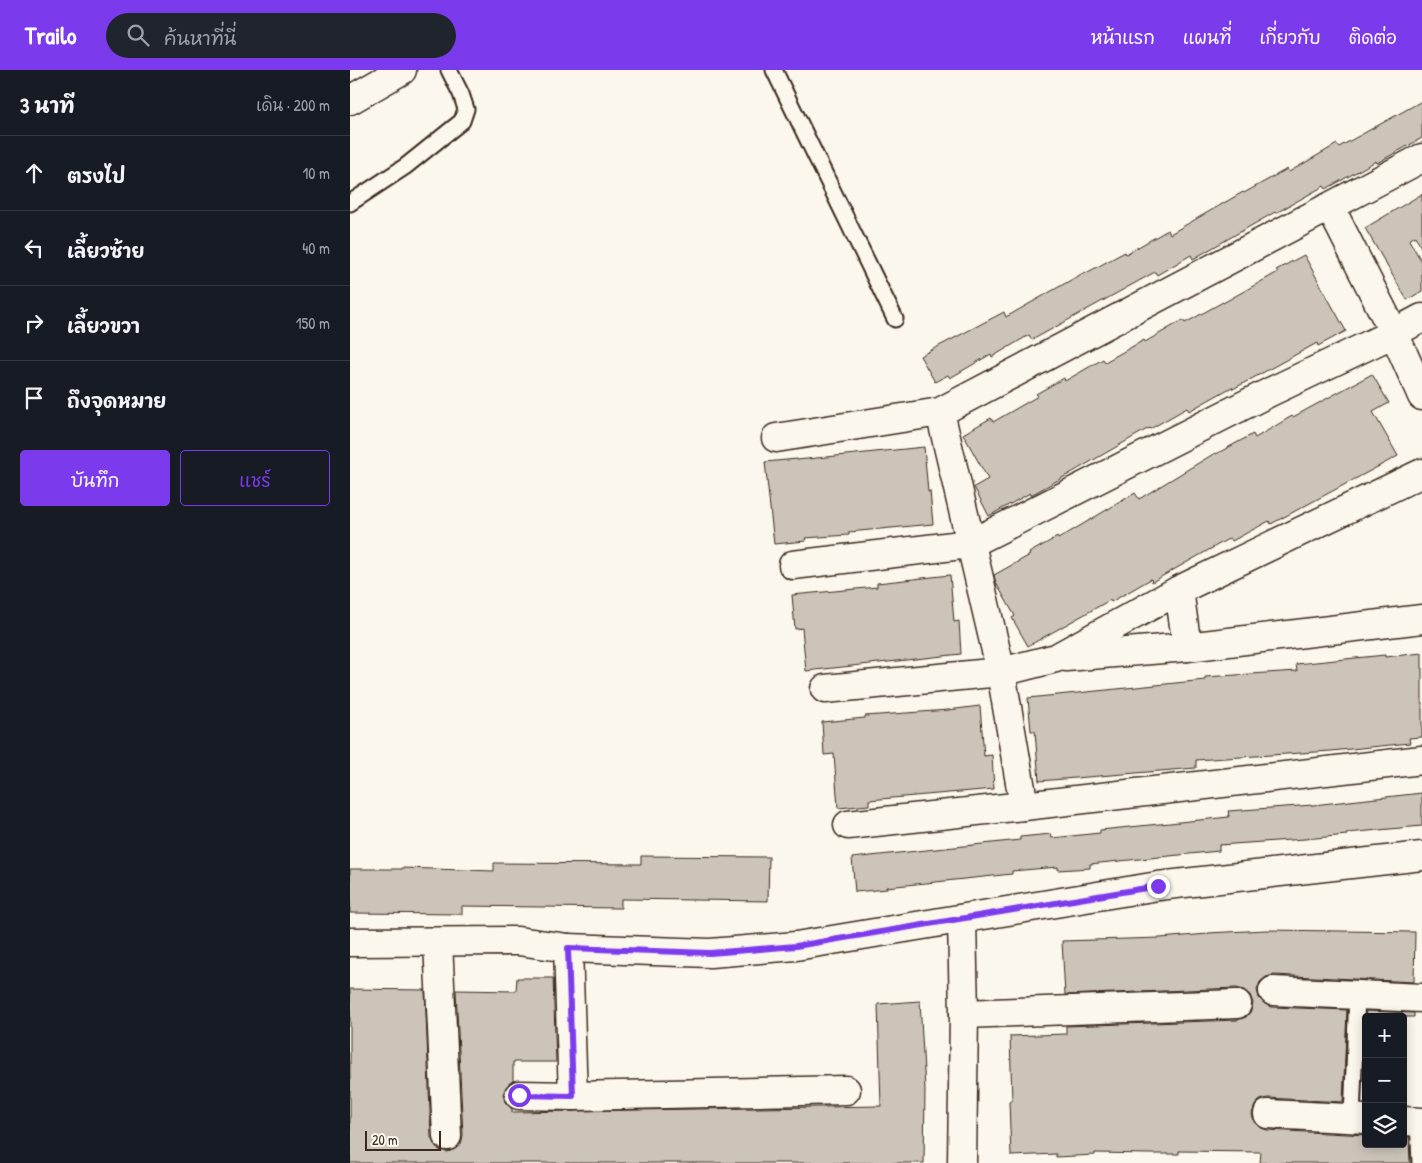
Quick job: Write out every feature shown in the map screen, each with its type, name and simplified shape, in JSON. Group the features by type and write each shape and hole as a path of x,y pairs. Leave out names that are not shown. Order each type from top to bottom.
{"street":[{"path":"350,100 389,73"},
{"path":"776,438 940,412 1422,158"},
{"path":"1330,207 1394,333 1422,396"},
{"path":"793,565 970,544 1270,392 1422,318"},
{"path":"940,412 1001,672 1024,806"},
{"path":"1056,658 1179,590 1422,473"},
{"path":"1179,590 1187,647"},
{"path":"825,689 1001,672 1056,658 1187,647 1422,619"},
{"path":"848,825 1422,760"},
{"path":"350,942 518,940 568,948 710,953 796,946 1158,886 1422,856"},
{"path":"962,919 964,1014 962,1163 971,1163"},
{"path":"438,942 447,1136"},
{"path":"568,948 573,1096"},
{"path":"1273,991 1422,998"},
{"path":"964,1014 1237,1004"},
{"path":"519,1095 573,1096 846,1090"},
{"path":"1268,1114 1359,1118"}],"lane":[{"path":"350,203 406,166 462,121 466,109 449,70"},
{"path":"774,70 895,319"},
{"path":"1357,994 1359,1118"},
{"path":"1415,1122 1420,1163"}],"building":[{"path":"1422,101 1422,138 1326,189 1324,186 1193,259 1191,255 1157,275 1155,272 1032,340 1029,335 992,357 991,354 950,378 948,375 935,382 920,356 1004,312 1006,317 1085,272 1125,252 1126,254 1168,230 1170,234 1243,192 1287,169 1289,172 1337,144 1339,147"},
{"path":"1422,194 1422,249 1415,236 1409,240 1422,262 1422,291 1407,300 1365,228"},
{"path":"1304,255 1346,331 1318,346 1317,343 1189,411 1187,408 1031,495 1030,493 989,516 974,487 988,479 963,434 991,418 993,422 1038,396 1036,394 1064,378 1065,381 1103,359 1105,362 1183,320 1185,323 1278,272 1276,270"},
{"path":"1372,374 1389,403 1373,412 1398,456 1271,524 1269,521 1232,541 1230,538 1152,582 1151,579 1111,602 1110,600 1028,646 1012,618 1015,616 996,583 994,575 1135,493 1139,499 1215,453 1253,434 1255,438 1292,416"},
{"path":"924,447 933,524 849,532 849,535 805,538 806,541 774,544 765,462"},
{"path":"950,575 954,622 959,621 961,654 806,671 802,628 795,629 792,595 877,587 877,583"},
{"path":"1422,653 1422,737 1409,738 1410,743 1331,751 1196,760 1196,768 1039,781 1035,731 1031,731 1028,698 1205,680 1205,677 1297,671 1296,664"},
{"path":"980,706 984,756 992,755 994,789 869,800 869,805 838,808 834,754 824,755 822,722 865,718 865,716"},
{"path":"1422,793 1422,826 1305,839 1219,845 1219,851 1090,864 1090,868 1058,870 1058,867 1012,871 1012,874 855,892 852,858 1020,840 1020,837 1051,834 1052,838 1100,833 1100,830 1229,817 1228,811 1313,805"},
{"path":"641,856 769,857 768,901 621,899 621,908 462,906 462,914 350,913 350,869 402,868 494,871 494,863 641,864"},
{"path":"1266,930 1415,932 1414,982 1274,975 1266,977 1260,982 1257,990 1259,998 1265,1004 1272,1007 1347,1010 1343,1102 1268,1098 1260,1100 1255,1105 1252,1114 1254,1122 1259,1127 1267,1130 1362,1135 1362,1148 1407,1148 1407,1137 1409,1137 1410,1163 1260,1163 1261,1152 1179,1151 1179,1154 1095,1153 1095,1155 1056,1157 1056,1154 1011,1156 1009,1101 1012,1101 1010,1036 1066,1034 1066,1026 1238,1020 1246,1017 1251,1011 1253,1003 1250,995 1244,990 1236,988 1065,995 1062,941 1160,938"},
{"path":"517,978 553,978 556,1062 513,1062 513,1081 506,1087 503,1094 505,1102 512,1109 512,1112 881,1106 878,1004 920,1001 925,1089 924,1163 350,1163 350,989 425,990 431,1137 439,1150 448,1152 461,1144 463,1135 456,990 516,991"},
{"path":"1366,1011 1414,1013 1414,1017 1407,1017 1407,1013 1366,1013"}],"route":[{"path":"519,1095 573,1096 568,948 710,953 796,946 1158,886"}]}
